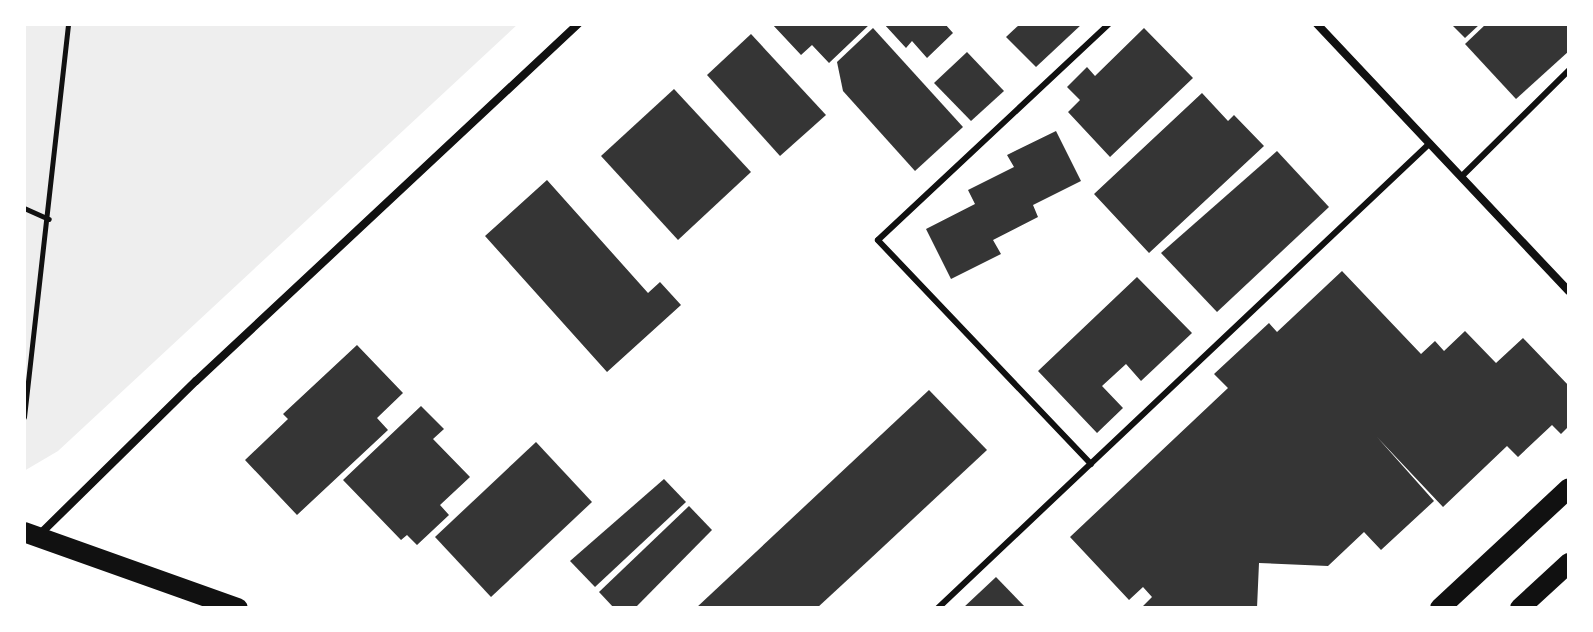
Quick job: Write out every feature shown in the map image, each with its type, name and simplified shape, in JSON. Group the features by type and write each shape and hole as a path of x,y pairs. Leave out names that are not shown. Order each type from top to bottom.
{"main road":[{"path":"1440,608 1569,488"},
{"path":"31,535 238,608"},
{"path":"1520,608 1569,563"}],"street":[{"path":"31,535 578,24"},
{"path":"1317,24 1569,291"}],"lane":[{"path":"1091,464 878,240 1109,24"},
{"path":"1461,177 1569,70"},
{"path":"938,608 1430,143"}],"path":[{"path":"24,417 49,219 68,24"},
{"path":"24,208 49,219"}],"shaded area":[{"path":"24,24 518,24 58,451 24,471"}],"building":[{"path":"772,24 870,24 829,63 812,45 801,55"},
{"path":"884,24 945,24 953,33 927,58 912,41 906,48"},
{"path":"1020,24 1082,24 1036,67 1006,37"},
{"path":"1451,24 1480,24 1465,38"},
{"path":"1486,24 1569,24 1569,51 1516,99 1465,44"},
{"path":"873,28 963,127 915,171 843,91 837,62"},
{"path":"1144,28 1193,78 1110,157 1068,112 1080,100 1067,87 1087,67 1095,76"},
{"path":"751,34 826,115 780,156 707,75"},
{"path":"967,52 1004,91 971,121 934,83"},
{"path":"674,89 751,172 678,240 601,156"},
{"path":"1202,93 1228,121 1234,115 1264,146 1149,253 1094,194"},
{"path":"1056,131 1081,181 1033,205 1038,217 993,240 1001,254 951,279 926,229 975,204 968,190 1014,167 1007,155"},
{"path":"1277,151 1329,207 1217,312 1161,253"},
{"path":"547,180 648,293 660,282 681,305 607,372 485,236"},
{"path":"1342,271 1421,354 1435,341 1444,351 1465,331 1496,363 1523,338 1569,386 1569,426 1561,434 1552,425 1518,457 1507,446 1443,507 1377,437 1434,501 1381,550 1364,532 1328,566 1259,563 1257,608 1141,608 1152,597 1143,587 1129,600 1070,537 1228,388 1214,374 1269,323 1277,332"},
{"path":"1137,277 1192,333 1141,381 1126,364 1102,386 1123,408 1097,433 1038,371"},
{"path":"357,345 403,393 377,418 388,430 297,515 245,460 288,419 283,414"},
{"path":"929,390 987,450 817,608 696,608"},
{"path":"421,406 444,429 433,439 470,477 440,505 449,515 417,545 407,535 401,540 343,480"},
{"path":"536,442 592,502 491,597 435,537"},
{"path":"664,479 686,502 595,587 570,561"},
{"path":"689,506 712,530 635,608 614,608 599,592"},
{"path":"996,577 1026,608 963,608"}]}
